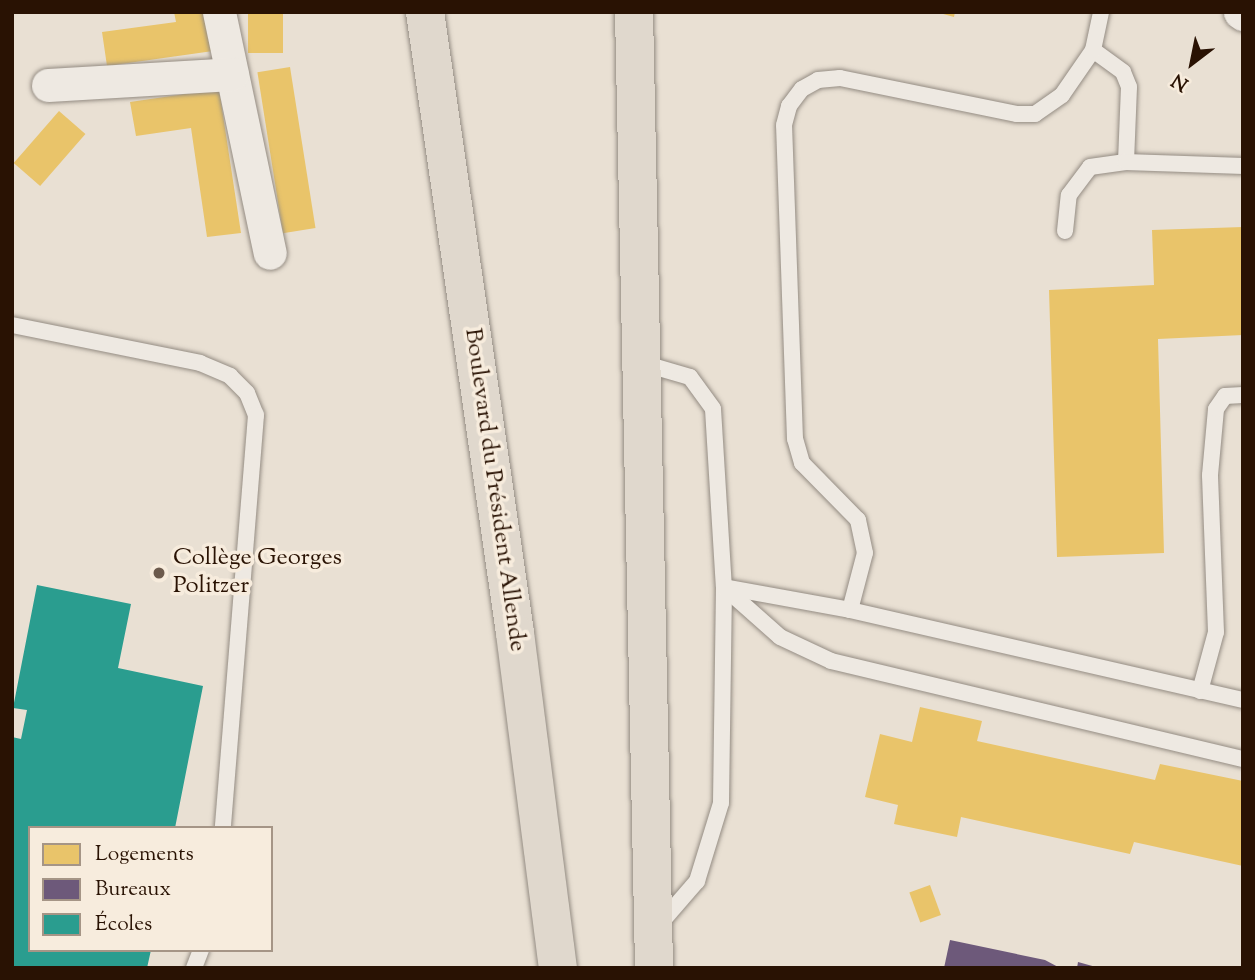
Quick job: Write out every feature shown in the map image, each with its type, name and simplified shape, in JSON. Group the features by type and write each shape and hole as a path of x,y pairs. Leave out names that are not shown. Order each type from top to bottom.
{"main road":[{"name":"Boulevard du Président Allende","path":"425,12 515,633 558,968"},
{"path":"634,12 639,362 654,968"}],"street":[{"path":"219,12 270,253"},
{"path":"48,85 232,74"}],"lane":[{"path":"850,610 865,553 858,520 802,463 795,439 784,125 789,106 802,89 818,80 840,78 1017,114 1035,114 1062,95 1093,50 1101,12"},
{"path":"1093,50 1123,72 1129,87 1126,162"},
{"path":"1065,231 1069,195 1077,179 1097,165 1126,162 1243,166"},
{"path":"12,325 200,363 230,376 247,393 256,415 223,826"},
{"path":"639,362 690,377 712,409 724,587 721,803 697,881 654,930"},
{"path":"1200,691 1216,632 1210,475 1216,409 1225,396 1243,395"},
{"path":"724,587 850,610 1243,700"},
{"path":"724,587 780,637 831,661 1243,759"}],"building: Logements":[{"path":"174,12 207,12 213,51 107,66 102,32 176,22"},
{"path":"248,12 283,12 283,53 248,53"},
{"path":"936,12 955,12 954,17"},
{"path":"290,67 315,228 283,233 257,72"},
{"path":"219,89 241,233 207,237 191,128 136,136 130,102"},
{"path":"59,111 85,134 40,186 14,163"},
{"path":"1243,227 1243,335 1158,339 1164,553 1057,557 1049,290 1154,285 1152,230"},
{"path":"920,707 982,721 977,741 1155,780 1160,764 1243,781 1243,866 1134,842 1130,854 961,817 957,837 894,824 898,805 865,797 880,734 912,742"},
{"path":"930,885 941,915 920,923 909,893"}],"building: Bureaux":[{"path":"950,940 1045,960 1060,968 944,968"},
{"path":"1078,962 1096,967 1096,968 1077,968"}],"building: Écoles":[{"path":"37,585 131,604 118,668 203,686 175,826 28,826 28,952 151,952 147,968 12,968 12,737 21,739 27,710 13,708"}],"place":[{"name":"Collège Georges Politzer","path":"159,573"}]}
